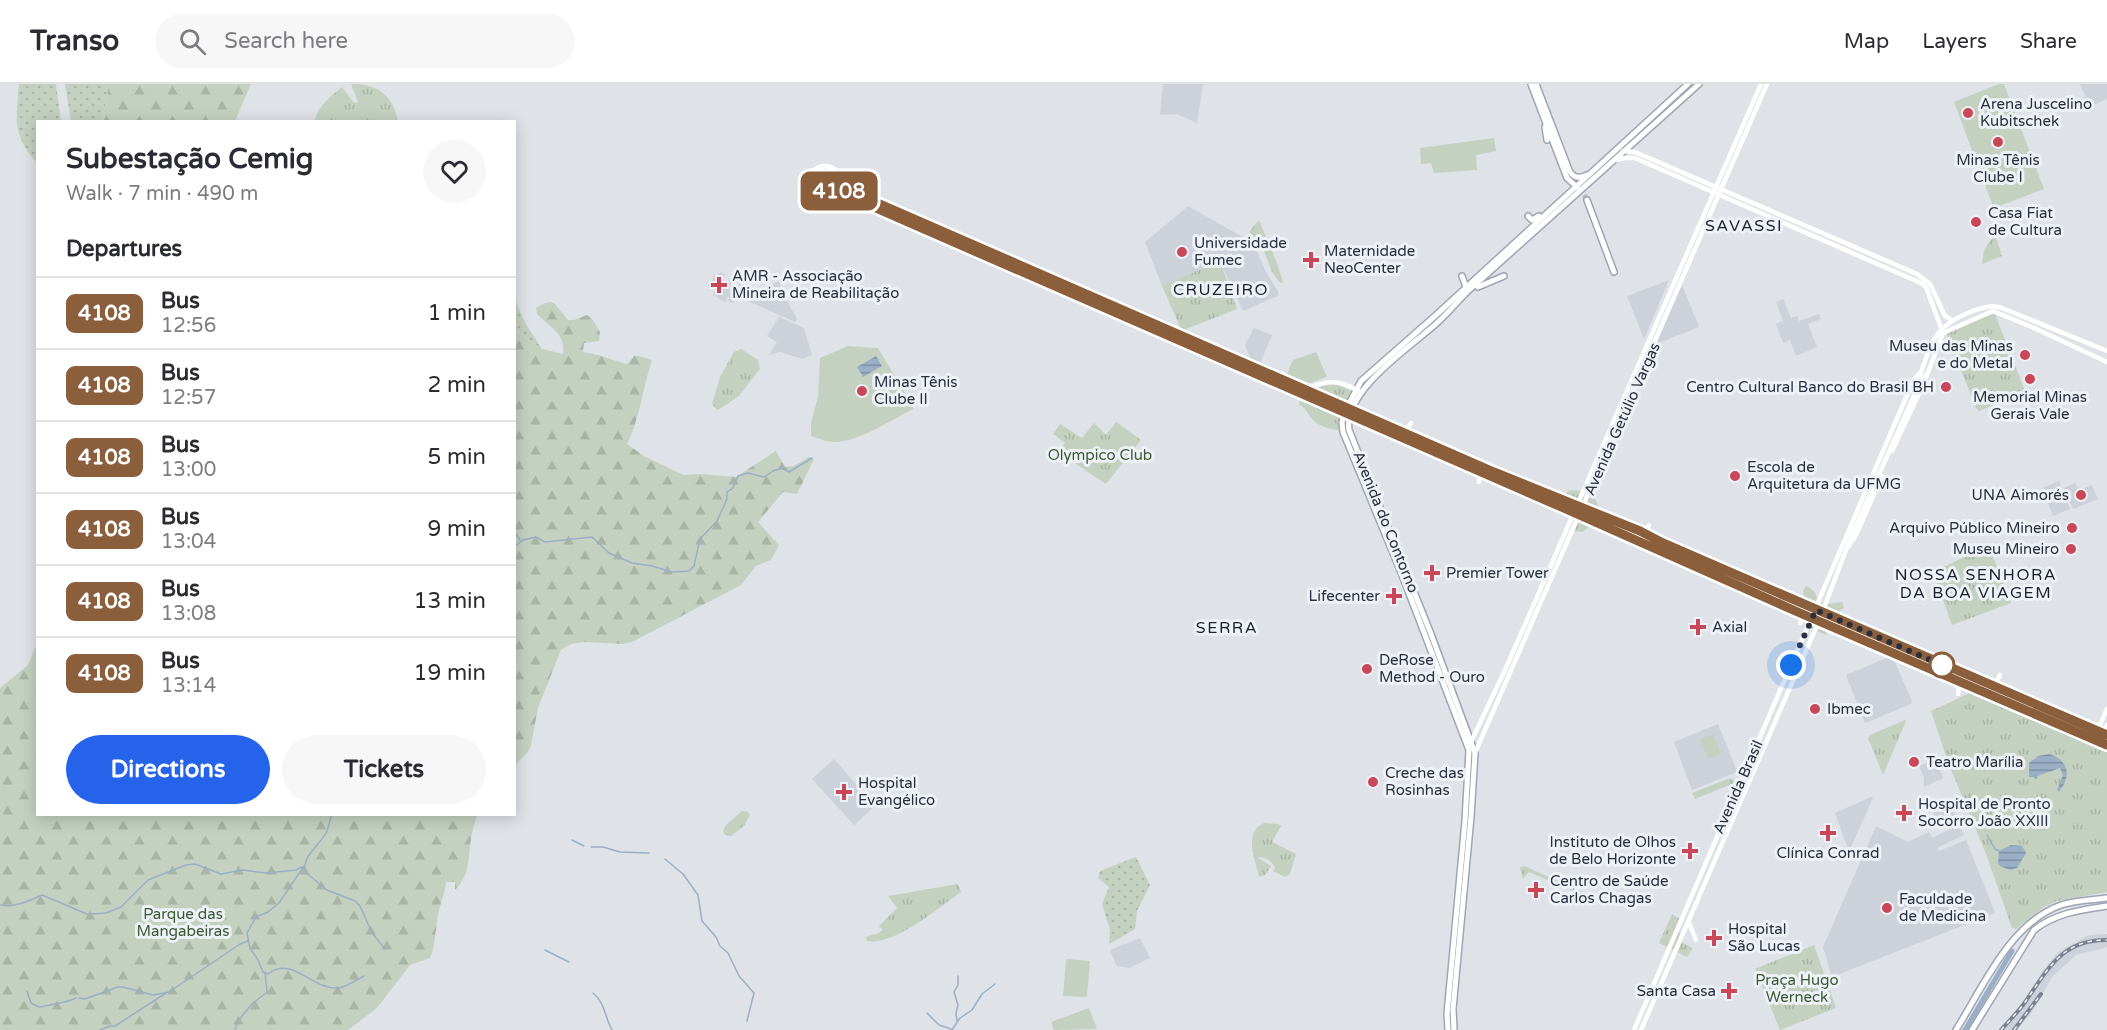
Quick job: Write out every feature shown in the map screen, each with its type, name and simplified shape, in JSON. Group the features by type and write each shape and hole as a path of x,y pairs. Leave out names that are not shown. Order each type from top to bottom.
{"main road":[{"path":"1530,84 1567,178 1576,186"},
{"path":"1536,84 1572,171"},
{"path":"1467,290 1546,213 1688,84"},
{"path":"1348,411 1369,374 1536,230 1699,84"},
{"name":"Avenida Getúlio Vargas","path":"1750,120 1750,108 1761,84"},
{"name":"Avenida Getúlio Vargas","path":"1580,507 1645,343 1767,84"},
{"path":"1542,97 1571,174 1577,178 1589,175"},
{"path":"1750,108 1756,111"},
{"path":"1544,117 1547,140"},
{"path":"1750,120 1757,125"},
{"path":"1627,130 1639,130"},
{"path":"1612,154 1623,151 1635,152 1888,269 1923,281 1942,330"},
{"path":"1611,163 1624,158 1635,158 1786,218 1930,284 1945,316 1952,320"},
{"path":"820,167 830,167 840,175 840,190 827,199 817,197 810,190 809,177 820,167"},
{"path":"1576,186 1587,184"},
{"path":"840,190 1295,390 1640,531 1822,613 2105,735"},
{"name":"Avenida Getúlio Vargas","path":"1475,753 1717,191"},
{"path":"1587,200 1614,272"},
{"path":"1536,230 1538,223 1546,213"},
{"path":"1528,216 1532,220 1546,213"},
{"path":"1786,218 1792,215"},
{"path":"1883,275 1888,269"},
{"path":"1462,276 1467,290"},
{"path":"1467,290 1504,276"},
{"path":"1069,290 1176,331 1480,472 1745,591 2107,745"},
{"path":"1942,330 1952,320 1994,305 2107,351"},
{"path":"1942,330 1989,313 1998,313 2107,362"},
{"name":"Avenida Brasil","path":"1850,543 1942,330"},
{"name":"Avenida Brasil","path":"1641,1030 1819,621 1914,379 1923,374"},
{"name":"Avenida Brasil","path":"1634,1030 1737,791 1780,684 1850,543 1922,389 1923,374"},
{"path":"1295,390 1305,390 1332,381 1359,390"},
{"name":"Avenida do Contorno","path":"1348,411 1342,423 1343,432 1402,575 1444,689 1475,753 1453,1009 1454,1030"},
{"path":"1404,433 1411,423"},
{"path":"1479,482 1480,472"},
{"name":"Avenida Getúlio Vargas","path":"1470,744 1577,514"},
{"path":"1640,531 1646,530 1649,525"},
{"path":"1800,613 1803,618 1800,623"},
{"path":"1506,669 1514,664"},
{"path":"1999,690 1996,682 2000,675"},
{"path":"1952,679 1959,688 1958,694"},
{"path":"1973,687 1974,679"},
{"path":"1500,683 1507,681"},
{"path":"1973,687 1983,687 2005,696 2016,697"},
{"path":"1774,699 1784,700"},
{"path":"2094,740 2107,709"},
{"path":"2100,742 2105,735 2107,725"},
{"name":"Avenida do Contorno","path":"1448,1030 1447,1008 1470,744"},
{"path":"1732,785 1737,791"},
{"path":"1464,825 1464,843 1468,847"},
{"path":"1956,1030 2015,937 2038,917 2060,905 2107,898"},
{"path":"2015,937 2023,939 2044,923 2060,915 2107,906"},
{"path":"1689,922 1696,940"},
{"path":"1972,1030 2030,934"},
{"path":"2007,947 2015,947 2018,954"}],"shaded area":[{"path":"1163,84 1203,84 1197,123 1177,114 1160,115"},
{"path":"2080,84 2107,84 2107,99 2089,105"},
{"path":"1188,206 1253,243 1267,274 1278,291 1278,296 1243,311 1220,262 1162,286 1145,242"},
{"name":"AMR - Associação Mineira de Reabilitação","path":"736,267 739,269 730,286 736,290 745,272 749,275 733,303 728,301 730,298 728,297 725,302 713,295 716,288 711,285 714,274 718,276 720,272 725,274 720,282 726,285"},
{"path":"1669,280 1644,339 1627,296"},
{"path":"779,281 782,292 797,319 795,322 748,301 750,296"},
{"path":"1682,285 1699,327 1656,344"},
{"path":"1783,299 1791,318 1797,316 1799,321 1819,314 1821,319 1808,324 1817,347 1796,356 1790,340 1783,343 1776,324 1783,321 1776,302"},
{"path":"779,317 804,328 812,355 803,359 780,352 769,355 777,342 767,336"},
{"path":"1254,328 1272,335 1258,368 1254,367 1245,345"},
{"path":"2059,481 2070,509 2053,516 2042,488"},
{"name":"UNA Aimorés","path":"2075,483 2079,490 2092,485 2098,499 2073,509 2064,488"},
{"path":"1889,657 1894,660 1912,701 1911,704 1865,723 1846,675"},
{"path":"1718,724 1737,772 1692,790 1674,742"},
{"name":"Hospital Evangélico","path":"834,759 875,806 854,825 812,779"},
{"path":"1936,759 1943,778 1924,787 1924,778 1919,766"},
{"path":"1873,798 1848,849 1835,813"},
{"path":"1951,805 1964,835 1937,848 1939,851 1966,840 1995,913 1832,977 1823,947 1876,826 1908,842 1929,832 1932,838 1949,830 1946,824 1939,827 1933,813"},
{"path":"2107,934 2107,947 2076,955 2052,977 2033,1011 2017,1030 2002,1030 2018,1012 2042,972 2058,952 2089,935"},
{"path":"1140,938 1150,958 1129,968 1117,966 1110,950"}],"green space":[{"path":"19,84 56,84 61,120 36,120 36,162 23,144 18,126"},
{"path":"65,84 108,84 104,120 71,120"},
{"path":"108,84 251,84 235,120 104,120"},
{"path":"351,84 369,86 382,92 392,104 398,120 315,120 321,107 342,87 354,103 358,102"},
{"name":"Minas Tênis Clube I","path":"2004,84 2044,189 1997,207 1993,206 1954,102"},
{"path":"1494,138 1496,151 1476,155 1477,170 1434,173 1431,163 1421,164 1420,148"},
{"path":"825,170 834,174 838,183 834,192 825,196 816,192 812,183 816,174"},
{"path":"1259,220 1283,282 1280,283 1272,272 1261,243 1249,232"},
{"path":"1995,234 2002,256 1982,264 1984,250"},
{"path":"1220,261 1237,309 1184,330 1181,329 1162,286"},
{"path":"516,302 524,321 542,349 516,330"},
{"path":"554,303 568,320 587,315 591,317 600,332 599,341 584,343 583,352 627,364 635,355 652,360 635,424 627,444 644,456 683,475 736,477 776,451 785,467 794,466 809,457 814,459 797,494 783,492 758,522 779,545 771,560 756,566 741,585 632,642 623,644 584,642 571,644 561,650 538,708 531,745 528,752 516,764 516,330 542,349 563,354 560,336 537,314 536,308 542,304"},
{"path":"1995,314 2025,391 1979,411 1947,335 1950,331"},
{"name":"Minas Tênis Clube II","path":"848,346 878,348 913,409 864,434 844,441 834,442 811,436 811,423 818,397 820,358"},
{"path":"741,349 758,360 760,369 739,396 718,410 712,404 720,377 734,352"},
{"path":"1316,352 1327,377 1309,383 1287,374 1293,360"},
{"path":"1325,383 1337,384 1351,391 1341,414 1342,430 1326,428 1316,422 1299,405 1301,395 1294,392"},
{"name":"Olympico Club","path":"1116,422 1141,440 1106,484 1076,464 1078,461 1072,456 1064,462 1057,453 1065,443 1053,434 1060,424 1082,438 1094,423 1106,435"},
{"path":"1575,490 1585,496 1587,493 1590,495 1595,499 1598,507 1599,513 1586,511 1582,519 1592,524 1583,532 1571,531 1576,520 1567,517 1573,506 1559,500 1568,491"},
{"path":"1990,549 2011,603 1952,625 1933,572 1962,558"},
{"path":"1806,586 1824,604 1842,602 1844,608 1830,619 1826,635 1808,627 1812,618 1793,610 1797,602 1806,605 1803,591"},
{"name":"Parque das Mangabeiras","path":"36,645 36,816 477,816 471,836 468,866 463,878 455,890 455,882 446,882 430,958 410,965 377,1008 348,1030 0,1030 0,688 28,665"},
{"path":"1974,691 1989,695 2033,717 2038,723 2099,750 2107,751 2107,892 2057,901 2044,907 2016,929 2012,928 1986,854 1948,762 1931,711"},
{"path":"1905,720 1883,775 1868,738 1870,735"},
{"path":"1713,734 1721,754 1708,759 1700,739"},
{"path":"1730,778 1734,781 1732,784 1695,799 1692,793"},
{"path":"742,811 750,815 744,826 731,836 725,835 723,831 726,825"},
{"path":"1264,823 1281,826 1272,842 1296,854 1290,874 1285,877 1273,871 1275,868 1266,858 1258,858 1271,866 1265,875 1259,877 1252,839 1258,827"},
{"path":"1136,857 1150,885 1137,911 1135,929 1109,944 1110,930 1102,904 1109,887 1098,878 1100,871"},
{"path":"1524,866 1599,899 1594,900 1529,872 1523,879 1520,868"},
{"path":"958,884 961,892 916,924 890,938 867,941 866,937 883,930 879,926 897,908 888,896"},
{"path":"1672,914 1681,920 1677,931 1682,934 1679,941 1693,948 1687,957 1659,943"},
{"name":"Praça Hugo Werneck","path":"1814,945 1836,1008 1780,1030 1755,969"},
{"path":"1066,959 1090,961 1087,997 1063,996"},
{"path":"1089,1008 1097,1029 1054,1030 1051,1022"}],"water":[{"path":"876,356 882,366 863,377 857,367"},
{"path":"2049,754 2061,760 2065,765 2067,775 2059,792 2057,790 2063,775 2060,768 2038,776 2036,779 2029,777 2029,763 2038,756"},
{"path":"2011,845 2022,846 2026,853 2017,868 2010,870 1998,863 1999,851"}],"waterway":[{"path":"516,545 523,540 536,537 545,542 592,537 609,553 632,563 672,572 689,571 694,566 700,539 717,521 727,499 727,492 733,488 738,476 748,473 764,477 782,468 789,472 812,458"},
{"path":"516,534 520,540"},
{"path":"331,816 326,833 306,861 305,872 327,890 355,901 360,906 372,933 385,949"},
{"path":"1987,835 1995,849 1999,851"},
{"path":"572,840 584,846"},
{"path":"591,847 603,847 620,852 649,853"},
{"path":"665,859 683,874 698,895 702,921 728,953 739,976 754,993 747,1021"},
{"path":"92,914 106,913 121,907 148,880 186,865 195,864 221,874 243,870 266,873 296,870 302,867"},
{"path":"304,866 279,903 268,912 256,917 247,933 250,948 263,972 268,974 277,969 286,968 320,984 338,988 364,976"},
{"path":"1,905 16,905 42,895 87,914"},
{"path":"79,998 85,999 118,987 153,995 169,992 240,944 248,941"},
{"path":"545,950 569,962"},
{"path":"1965,1030 2012,951"},
{"path":"235,1030 238,1021 252,1004 267,992 265,972"},
{"path":"957,1021 958,1005 954,992 958,985 958,976"},
{"path":"952,1030 960,1018 972,1010 982,994 995,984"},
{"path":"27,991 31,1003 39,1007 76,998"},
{"path":"100,1030 115,1026 166,993"},
{"path":"593,993 602,1005 612,1030"},
{"path":"927,1013 939,1025 951,1029"}],"tunnel":[{"path":"1574,175 1587,200"}],"railway":[{"path":"2001,1030 2023,1005 2056,960 2077,945 2107,940"},
{"path":"2014,1030 2041,994"}],"bus line":[{"name":"4108","path":"2107,735 1904,649 1640,531 1390,427 1176,331 841,187 839,192 1559,506 1641,544 2107,745"}],"place":[{"name":"Arena Juscelino Kubitschek","path":"1968,113"},
{"name":"Minas Tênis Clube I","path":"1998,142"},
{"name":"Casa Fiat de Cultura","path":"1976,222"},
{"name":"Universidade Fumec","path":"1182,252"},
{"name":"Maternidade NeoCenter","path":"1311,260"},
{"name":"AMR - Associação Mineira de Reabilitação","path":"719,285"},
{"name":"Museu das Minas e do Metal","path":"2025,355"},
{"name":"Memorial Minas Gerais Vale","path":"2030,379"},
{"name":"Centro Cultural Banco do Brasil BH","path":"1946,387"},
{"name":"Minas Tênis Clube II","path":"862,391"},
{"name":"Escola de Arquitetura da UFMG","path":"1735,476"},
{"name":"UNA Aimorés","path":"2081,495"},
{"name":"Arquivo Público Mineiro","path":"2072,528"},
{"name":"Museu Mineiro","path":"2071,549"},
{"name":"Premier Tower","path":"1432,573"},
{"name":"Lifecenter","path":"1394,596"},
{"name":"Axial","path":"1698,627"},
{"name":"DeRose Method - Ouro","path":"1367,669"},
{"name":"Ibmec","path":"1815,709"},
{"name":"Teatro Marília","path":"1914,762"},
{"name":"Creche das Rosinhas","path":"1373,782"},
{"name":"Hospital Evangélico","path":"844,792"},
{"name":"Hospital de Pronto Socorro João XXIII","path":"1904,813"},
{"name":"Clínica Conrad","path":"1828,833"},
{"name":"Instituto de Olhos de Belo Horizonte","path":"1690,851"},
{"name":"Centro de Saúde Carlos Chagas","path":"1536,890"},
{"name":"Faculdade de Medicina","path":"1887,908"},
{"name":"Hospital São Lucas","path":"1714,938"},
{"name":"Santa Casa","path":"1729,991"}],"district":[{"name":"SAVASSI","path":"1744,226"},
{"name":"CRUZEIRO","path":"1221,290"},
{"name":"NOSSA SENHORA DA BOA VIAGEM","path":"1976,584"},
{"name":"SERRA","path":"1227,628"}],"route":[{"path":"1791,665 1816,610 1951,669 1942,665"}]}
